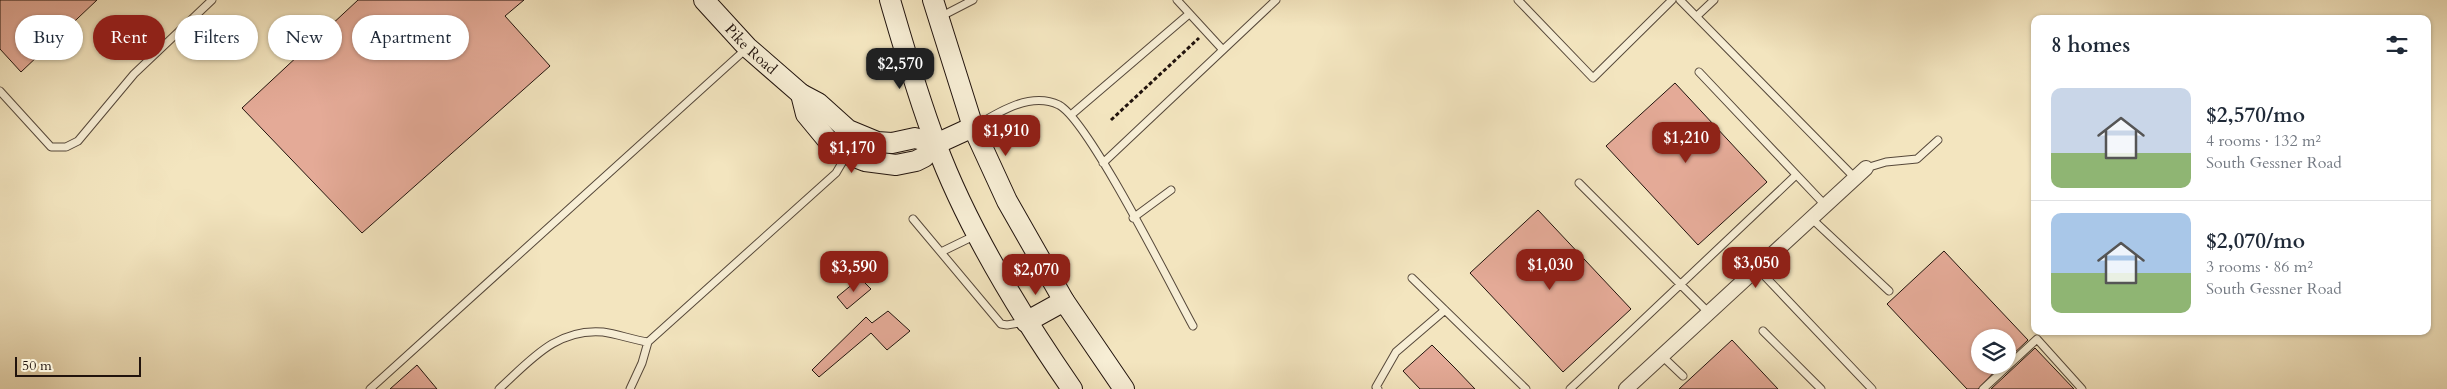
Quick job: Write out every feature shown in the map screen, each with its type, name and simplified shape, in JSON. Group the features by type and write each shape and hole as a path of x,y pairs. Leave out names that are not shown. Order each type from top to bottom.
{"main road":[{"name":"Pike Road","path":"704,0 747,47 801,94 818,103 857,136 877,142 892,143 915,138 936,144"},
{"path":"890,0 936,144 957,195 1026,322 1072,389"},
{"path":"936,9 973,127 1007,201 1064,301 1124,389"},
{"path":"801,94 806,114 830,143 848,154 865,161 896,165 924,158 936,144 973,127"},
{"path":"848,154 857,136"},
{"path":"1026,322 1064,301"}],"street":[{"path":"1626,389 1866,168"}],"lane":[{"path":"0,91 51,147 66,147 78,141 134,74 212,0"},
{"path":"936,9 973,0"},
{"path":"1176,0 1223,50"},
{"path":"1103,163 1276,0"},
{"path":"1518,0 1593,78 1672,0"},
{"path":"1680,0 1855,178"},
{"path":"1697,16 1714,0"},
{"path":"1071,115 1189,14"},
{"path":"370,389 747,47"},
{"path":"1699,72 1825,205"},
{"path":"973,127 1001,111 1023,103 1040,101 1058,105 1071,115 1103,163 1192,326"},
{"path":"1866,168 1886,162 1917,159 1938,140"},
{"path":"630,389 642,363 648,342 836,173 848,154"},
{"path":"1570,389 1796,176"},
{"path":"1579,183 1709,313"},
{"path":"1133,218 1171,190"},
{"path":"1811,218 1889,290"},
{"path":"913,219 1001,324 1026,322"},
{"path":"941,252 978,234"},
{"path":"1757,268 1872,389"},
{"path":"1412,278 1526,389"},
{"path":"1378,389 1376,388 1396,352 1445,310"},
{"path":"1763,330 1822,389"},
{"path":"498,389 549,344 562,338 584,332 604,332 648,342"},
{"path":"1983,389 2036,339 2082,389"},
{"path":"1662,356 1683,376"}],"path":[{"path":"1111,120 1206,32"}],"building":[{"path":"0,0 97,0 81,15 15,15 15,60 34,60 21,72 0,49"},
{"path":"358,0 524,0 505,16 550,66 362,233 242,108 294,60 342,60 342,15"},
{"path":"1675,83 1767,182 1698,245 1606,146"},
{"path":"1538,210 1631,309 1563,372 1470,273"},
{"path":"1944,251 2028,340 2016,351 2016,329 1971,329 1971,374 1992,374 1978,389 1967,389 1887,304"},
{"path":"860,278 871,289 847,309 837,297"},
{"path":"888,311 910,331 887,350 871,333 819,377 812,370 866,317 872,323"},
{"path":"1732,340 1778,389 1679,389"},
{"path":"1432,345 1475,389 1420,389 1403,371"},
{"path":"2035,348 2074,389 1991,389 2007,374 2016,374 2016,366"},
{"path":"417,365 437,389 390,389"}]}
